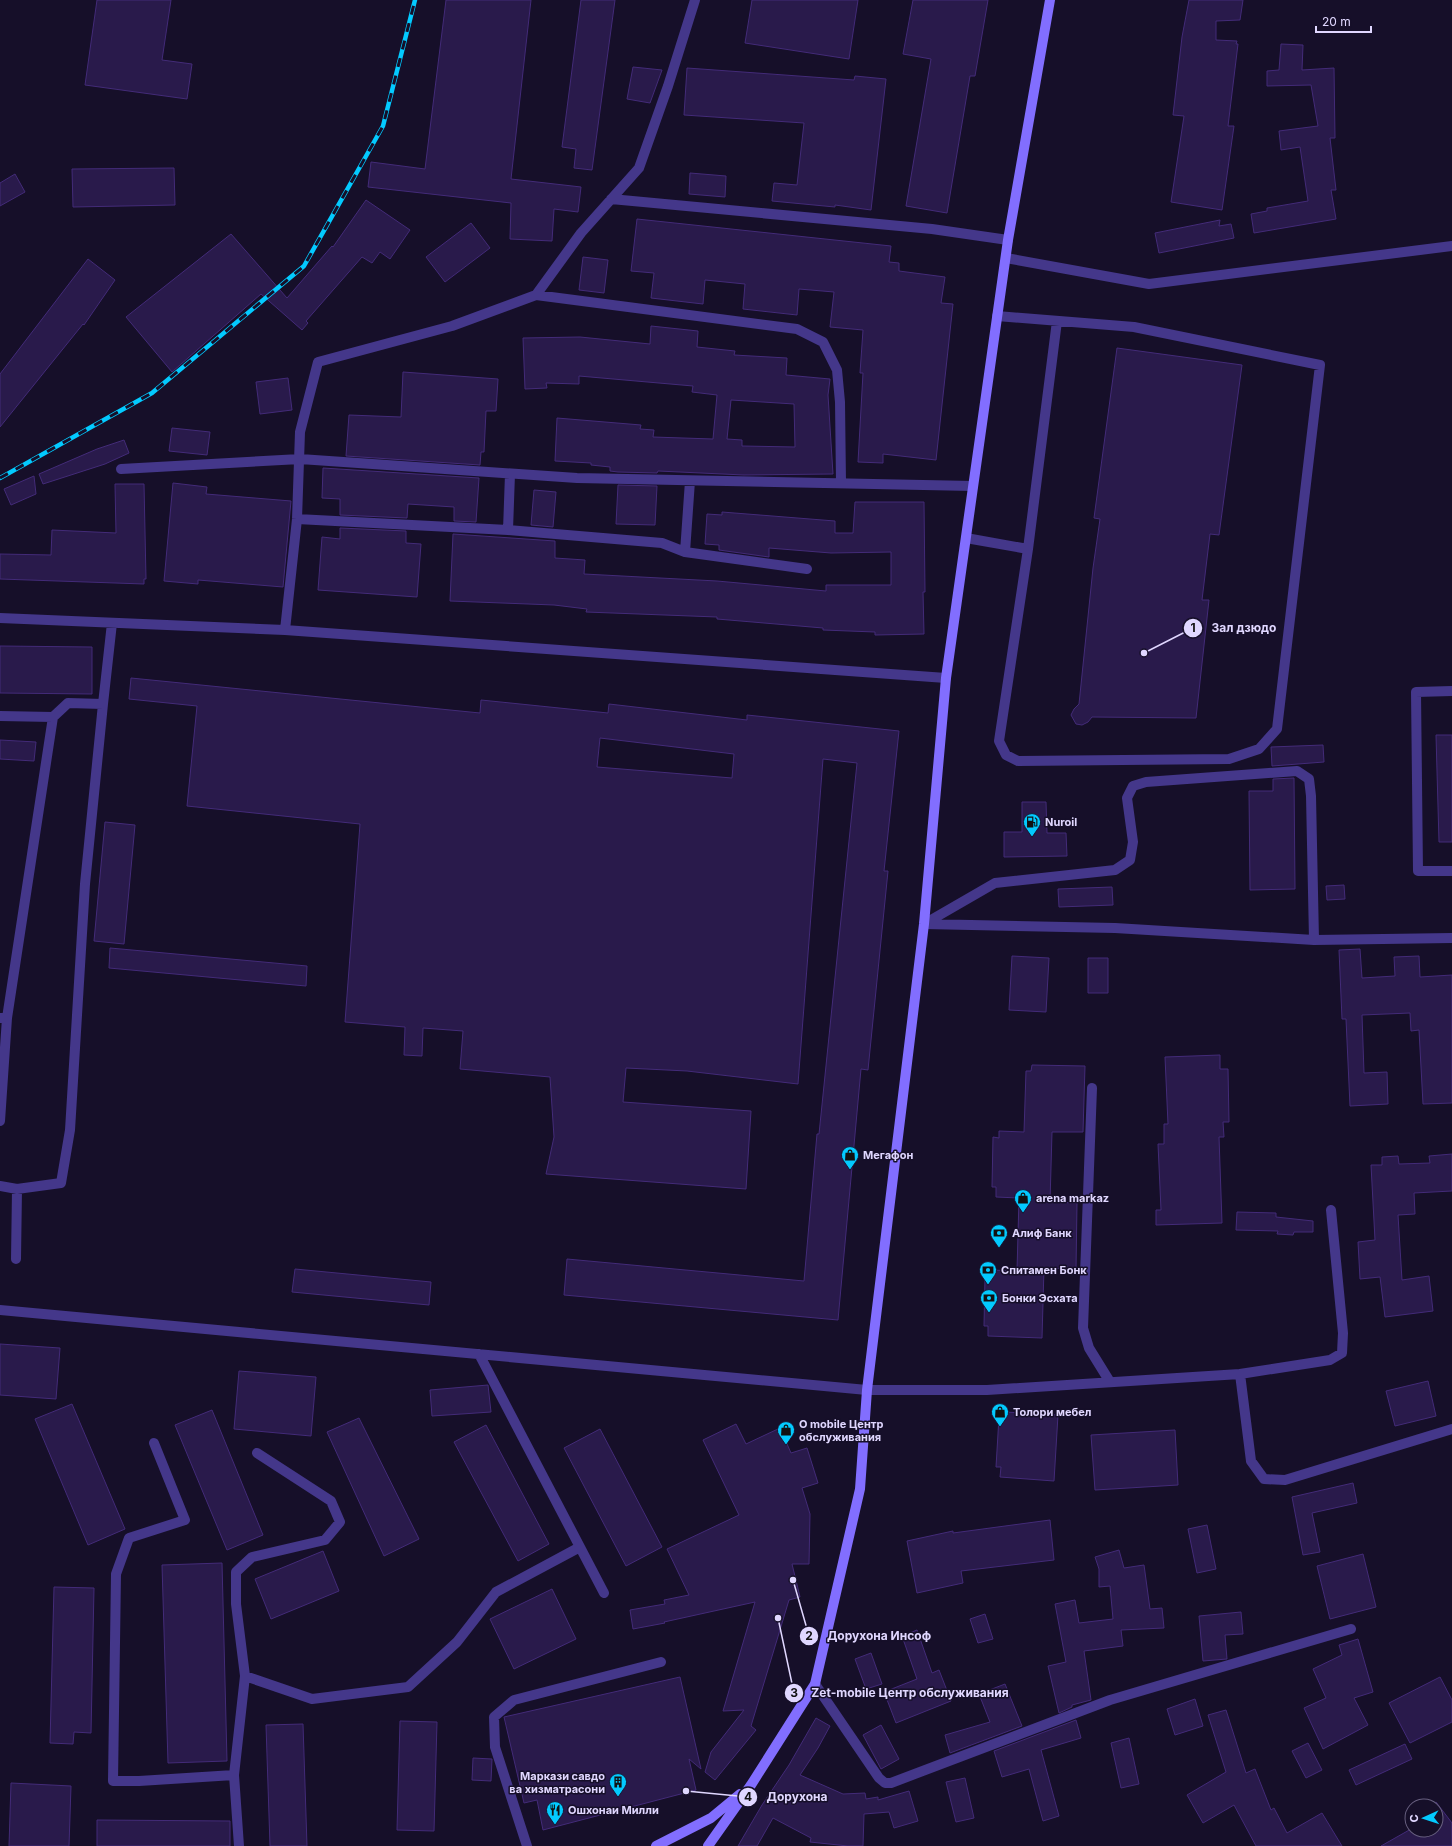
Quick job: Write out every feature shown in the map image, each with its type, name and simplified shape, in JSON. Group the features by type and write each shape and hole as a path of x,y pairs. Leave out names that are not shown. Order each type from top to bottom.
{"main road":[{"path":"708,1846 751,1786 815,1684 860,1490 867,1390 924,924 946,678 1008,240 1050,0"},
{"path":"656,1846 711,1818 751,1786"}],"street":[{"path":"536,294 581,233 639,168 668,86 695,0"},
{"path":"612,199 932,229 1008,240"},
{"path":"1006,258 1149,284 1452,246"},
{"path":"285,630 297,518 300,432 318,362 452,326 536,294 797,329 823,342 837,370 840,402 842,484"},
{"path":"997,316 1134,327 1320,365 1277,729 1259,749 1229,759 1018,761 1006,755 999,741 1028,549 1057,321"},
{"path":"121,469 300,459 577,478 973,486"},
{"path":"508,530 510,474"},
{"path":"685,552 690,481"},
{"path":"297,518 508,530 662,543 685,552 807,569"},
{"path":"966,538 1028,549"},
{"path":"0,618 285,630 946,678"},
{"path":"0,1186 17,1189 61,1183 70,1130 85,884 112,623"},
{"path":"1452,691 1416,692 1418,871 1452,871"},
{"path":"0,1121 3,1018 53,717 68,703 103,704"},
{"path":"0,716 53,717"},
{"path":"924,924 995,884 1115,870 1130,860 1133,842 1128,798 1133,786 1146,782 1297,771 1309,779 1311,796 1314,940"},
{"path":"924,924 1115,928 1314,940 1452,938"},
{"path":"1092,1088 1083,1328 1089,1348 1110,1382"},
{"path":"16,1259 17,1189"},
{"path":"0,1310 867,1390 987,1390 1240,1374 1330,1360 1342,1353 1343,1333 1331,1210"},
{"path":"479,1354 604,1593"},
{"path":"1240,1374 1252,1461 1264,1479 1285,1480 1452,1429"},
{"path":"154,1443 185,1520 129,1538 116,1574 113,1781 139,1781 234,1775"},
{"path":"239,1846 234,1775 245,1676 236,1604 236,1572 252,1557 325,1540 340,1522 331,1501 257,1453"},
{"path":"245,1676 312,1698 408,1687 457,1642 496,1592 580,1547"},
{"path":"815,1684 879,1778 885,1783 891,1783 1110,1700 1351,1629"},
{"path":"527,1846 495,1747 494,1717 514,1700 661,1662"}],"building":[{"path":"97,0 171,0 162,60 192,64 187,99 85,85"},
{"path":"446,0 531,0 511,179 581,187 578,212 554,209 552,241 510,239 511,203 368,187 371,162 425,169"},
{"path":"581,0 615,0 592,170 574,168 576,149 562,147"},
{"path":"752,0 858,0 849,59 745,43"},
{"path":"913,0 988,0 975,76 970,76 947,213 906,206 931,59 903,54"},
{"path":"1189,0 1243,0 1240,20 1216,21 1216,40 1237,41 1236,44 1238,44 1228,126 1234,126 1222,210 1171,202 1184,116 1173,115 1182,37"},
{"path":"1281,44 1303,45 1302,70 1334,68 1335,138 1330,138 1336,190 1331,190 1336,219 1254,233 1251,214 1267,211 1267,208 1308,201 1300,147 1281,150 1279,131 1318,126 1311,85 1267,86 1267,71 1279,70"},
{"path":"633,67 662,70 650,103 627,99"},
{"path":"687,68 854,80 855,76 886,79 871,210 835,205 835,207 772,201 774,183 797,185 804,123 684,115"},
{"path":"174,168 175,205 73,207 72,169"},
{"path":"690,173 726,176 725,197 689,194"},
{"path":"15,174 25,192 0,206 0,183"},
{"path":"366,200 410,230 390,259 380,252 372,263 362,257 306,321 308,323 302,330 261,294 172,372 126,317 231,234 287,298 332,246 333,247"},
{"path":"637,219 891,246 889,262 899,263 899,271 945,277 941,303 953,304 936,460 883,454 883,463 858,462 863,373 860,373 863,330 830,327 834,292 799,289 797,315 743,309 745,284 705,280 703,304 651,298 654,273 631,271"},
{"path":"1220,220 1219,226 1231,224 1234,238 1159,253 1155,233"},
{"path":"471,223 490,248 445,282 426,257"},
{"path":"583,257 608,260 604,293 579,290"},
{"path":"88,259 115,280 84,325 83,324 0,427 0,374"},
{"path":"651,326 698,331 697,347 735,351 734,355 787,358 786,375 830,379 828,395 833,474 744,475 658,471 657,473 618,472 610,471 610,467 591,465 591,463 555,461 557,418 641,425 640,429 654,430 653,437 713,439 717,395 692,392 693,386 579,376 579,384 546,383 547,388 525,389 523,338 580,337 650,344","holes":["731,400 794,404 795,447 742,446 742,440 727,439"]},
{"path":"1117,348 1242,365 1219,535 1210,534 1202,600 1209,600 1196,718 1092,717 1088,722 1082,725 1076,724 1071,715 1079,704 1093,568 1100,519 1094,518"},
{"path":"403,372 498,379 496,411 486,411 484,452 481,452 480,465 346,456 349,415 401,417"},
{"path":"288,378 292,410 260,414 256,382"},
{"path":"172,428 210,432 207,455 169,451"},
{"path":"124,440 129,453 105,464 43,484 39,474 97,449"},
{"path":"323,468 479,478 476,522 454,521 454,507 408,504 407,518 340,515 340,499 322,498"},
{"path":"34,476 36,494 11,505 4,489"},
{"path":"173,483 207,487 206,494 291,501 283,587 198,580 198,584 164,581"},
{"path":"115,484 144,484 146,579 144,579 144,584 0,579 0,554 51,555 52,530 116,533"},
{"path":"618,485 657,486 655,525 616,524"},
{"path":"534,490 556,492 553,527 531,525"},
{"path":"855,502 924,502 924,634 875,635 875,632 823,630 823,628 717,619 717,617 586,612 587,609 554,605 450,601 453,534 555,541 555,558 585,560 584,574 717,581 826,591 826,585 891,585 891,552 831,553 769,548 769,557 719,550 719,545 705,544 707,514 722,515 722,512 835,521 835,533 853,533"},
{"path":"340,528 406,531 406,543 421,544 417,597 318,590 322,537 340,539"},
{"path":"0,646 92,647 92,694 0,693"},
{"path":"131,678 480,713 481,700 608,713 609,704 747,720 747,715 899,731 884,871 888,871 868,1070 861,1069 838,1320 564,1295 567,1259 804,1281 817,1134 819,1134 857,763 823,759 798,1084 687,1071 626,1068 623,1102 751,1111 746,1189 546,1174 554,1137 550,1077 460,1069 463,1031 423,1028 422,1056 404,1055 405,1027 345,1022 360,824 187,806 197,706 129,699","holes":["600,738 734,754 732,778 597,767"]},
{"path":"1436,735 1452,735 1452,842 1439,842"},
{"path":"0,740 36,742 34,761 0,759"},
{"path":"1323,745 1324,762 1272,766 1271,747"},
{"path":"1294,778 1295,889 1250,890 1249,791 1273,791 1273,779"},
{"path":"1022,802 1046,802 1047,833 1066,833 1067,856 1004,857 1004,832 1022,832"},
{"path":"105,822 135,825 124,944 94,941"},
{"path":"1344,885 1345,899 1327,900 1326,886"},
{"path":"1112,887 1113,905 1059,907 1058,889"},
{"path":"110,948 307,966 306,986 109,968"},
{"path":"1360,949 1362,978 1395,976 1394,957 1419,956 1420,977 1452,975 1452,1103 1423,1104 1419,1030 1411,1031 1410,1013 1362,1015 1364,1073 1387,1072 1388,1104 1350,1106 1346,1019 1342,1019 1339,950"},
{"path":"1012,956 1049,958 1046,1012 1009,1010"},
{"path":"1088,958 1108,958 1108,993 1088,993"},
{"path":"1220,1055 1220,1069 1228,1069 1229,1122 1223,1122 1224,1137 1219,1137 1222,1223 1156,1225 1156,1210 1161,1210 1158,1144 1164,1144 1164,1124 1168,1124 1165,1057"},
{"path":"1032,1065 1085,1066 1083,1132 1052,1132 1050,1202 1077,1203 1076,1269 1044,1268 1042,1338 988,1336 988,1326 984,1326 985,1277 990,1277 991,1270 1017,1271 1019,1198 996,1197 996,1187 992,1187 993,1137 999,1138 999,1131 1024,1132 1026,1071 1031,1071"},
{"path":"1452,1154 1452,1191 1414,1193 1415,1214 1398,1215 1402,1280 1429,1276 1433,1311 1385,1317 1380,1277 1360,1279 1358,1242 1375,1240 1371,1165 1382,1165 1382,1157 1398,1156 1399,1164 1430,1163 1429,1156"},
{"path":"1237,1212 1276,1213 1276,1217 1313,1221 1313,1232 1294,1232 1293,1235 1277,1234 1278,1231 1236,1230"},
{"path":"295,1269 431,1282 429,1305 292,1292"},
{"path":"0,1344 60,1348 56,1399 0,1395"},
{"path":"239,1371 316,1377 311,1436 234,1429"},
{"path":"1428,1381 1436,1416 1395,1426 1386,1391"},
{"path":"488,1385 491,1412 432,1416 430,1390"},
{"path":"72,1404 125,1529 88,1545 35,1419"},
{"path":"212,1410 263,1535 227,1550 175,1425"},
{"path":"1005,1412 1058,1415 1054,1481 1000,1477 1001,1467 996,1467 999,1417 1005,1418"},
{"path":"359,1418 419,1539 384,1556 327,1432"},
{"path":"736,1424 746,1444 780,1428 791,1453 807,1448 818,1483 802,1488 810,1514 809,1564 792,1564 800,1597 789,1600 751,1726 756,1730 715,1780 705,1772 711,1752 744,1710 723,1711 755,1602 633,1629 630,1610 665,1604 664,1600 689,1595 667,1549 739,1515 703,1440"},
{"path":"486,1425 549,1544 518,1561 454,1442"},
{"path":"600,1429 662,1547 626,1566 564,1448"},
{"path":"1175,1430 1178,1485 1095,1490 1091,1435"},
{"path":"1353,1483 1357,1503 1312,1513 1320,1552 1303,1555 1292,1497"},
{"path":"1050,1520 1054,1560 961,1571 963,1583 917,1593 907,1541 953,1531 953,1533"},
{"path":"1207,1525 1216,1569 1197,1573 1188,1529"},
{"path":"1119,1550 1124,1568 1144,1565 1150,1609 1162,1608 1164,1628 1121,1630 1123,1646 1084,1651 1091,1700 1072,1705 1072,1707 1059,1713 1048,1666 1066,1662 1055,1604 1075,1600 1079,1623 1113,1619 1110,1586 1099,1587 1099,1569 1095,1557"},
{"path":"323,1551 339,1591 271,1619 255,1579"},
{"path":"1363,1554 1376,1607 1330,1619 1317,1566"},
{"path":"222,1563 227,1761 168,1763 162,1565"},
{"path":"54,1587 94,1588 91,1733 74,1732 73,1744 50,1743"},
{"path":"552,1589 576,1639 514,1669 490,1619"},
{"path":"1241,1612 1243,1634 1225,1635 1227,1659 1203,1661 1199,1616"},
{"path":"985,1614 993,1639 978,1643 970,1619"},
{"path":"917,1630 932,1673 939,1670 951,1701 896,1723 884,1692 917,1679 902,1636"},
{"path":"1358,1639 1373,1692 1354,1698 1368,1725 1323,1749 1304,1708 1326,1698 1313,1669 1342,1655 1339,1645"},
{"path":"871,1653 882,1684 866,1689 855,1659"},
{"path":"680,1677 701,1769 689,1759 696,1790 543,1830 537,1800 524,1803 504,1717"},
{"path":"1440,1677 1452,1700 1452,1722 1410,1743 1389,1703"},
{"path":"1005,1684 1022,1726 950,1753 945,1735 990,1722 979,1694"},
{"path":"1195,1699 1203,1726 1175,1735 1167,1709"},
{"path":"1226,1710 1246,1773 1255,1769 1271,1810 1274,1808 1287,1833 1322,1813 1342,1846 1256,1846 1234,1805 1203,1823 1187,1795 1226,1772 1208,1715"},
{"path":"816,1718 830,1726 818,1748 800,1775 843,1794 865,1793 866,1799 878,1797 878,1800 909,1791 918,1821 894,1828 889,1812 864,1814 863,1846 848,1846 810,1842 811,1838 773,1818 757,1846 738,1846 762,1805 789,1765"},
{"path":"1076,1720 1081,1738 1041,1750 1059,1816 1043,1821 1029,1769 1002,1777 994,1751"},
{"path":"400,1721 437,1722 434,1831 397,1830"},
{"path":"303,1724 307,1846 270,1846 266,1725"},
{"path":"881,1725 899,1759 881,1769 863,1735"},
{"path":"1129,1738 1139,1784 1121,1788 1111,1743"},
{"path":"1308,1743 1322,1770 1306,1778 1292,1751"},
{"path":"1405,1744 1412,1759 1356,1785 1349,1770"},
{"path":"473,1758 492,1759 491,1781 472,1780"},
{"path":"965,1778 974,1818 956,1822 946,1782"},
{"path":"11,1783 71,1786 69,1846 9,1846"},
{"path":"1444,1812 1452,1823 1452,1846 1381,1846 1404,1833 1404,1838 1444,1838"},
{"path":"97,1820 230,1821 230,1846 97,1846"}],"railway":[{"path":"0,478 152,393 304,266 383,126 415,0"}],"place":[{"name":"Зал дзюдо","path":"1144,653"},
{"name":"Nuroil","path":"1032,837"},
{"name":"Мегафон","path":"850,1170"},
{"name":"arena markaz","path":"1023,1213"},
{"name":"Алиф Банк","path":"999,1248"},
{"name":"Спитамен Бонк","path":"988,1285"},
{"name":"Бонки Эсхата","path":"989,1313"},
{"name":"Толори мебел","path":"1000,1427"},
{"name":"O mobile Центр обслуживания","path":"786,1445"},
{"name":"Дорухона Инсоф","path":"793,1580"},
{"name":"Zet-mobile Центр обслуживания","path":"778,1618"},
{"name":"Дорухона","path":"686,1791"},
{"name":"Маркази савдо ва хизматрасони","path":"618,1797"},
{"name":"Ошхонаи Милли","path":"555,1825"}]}
